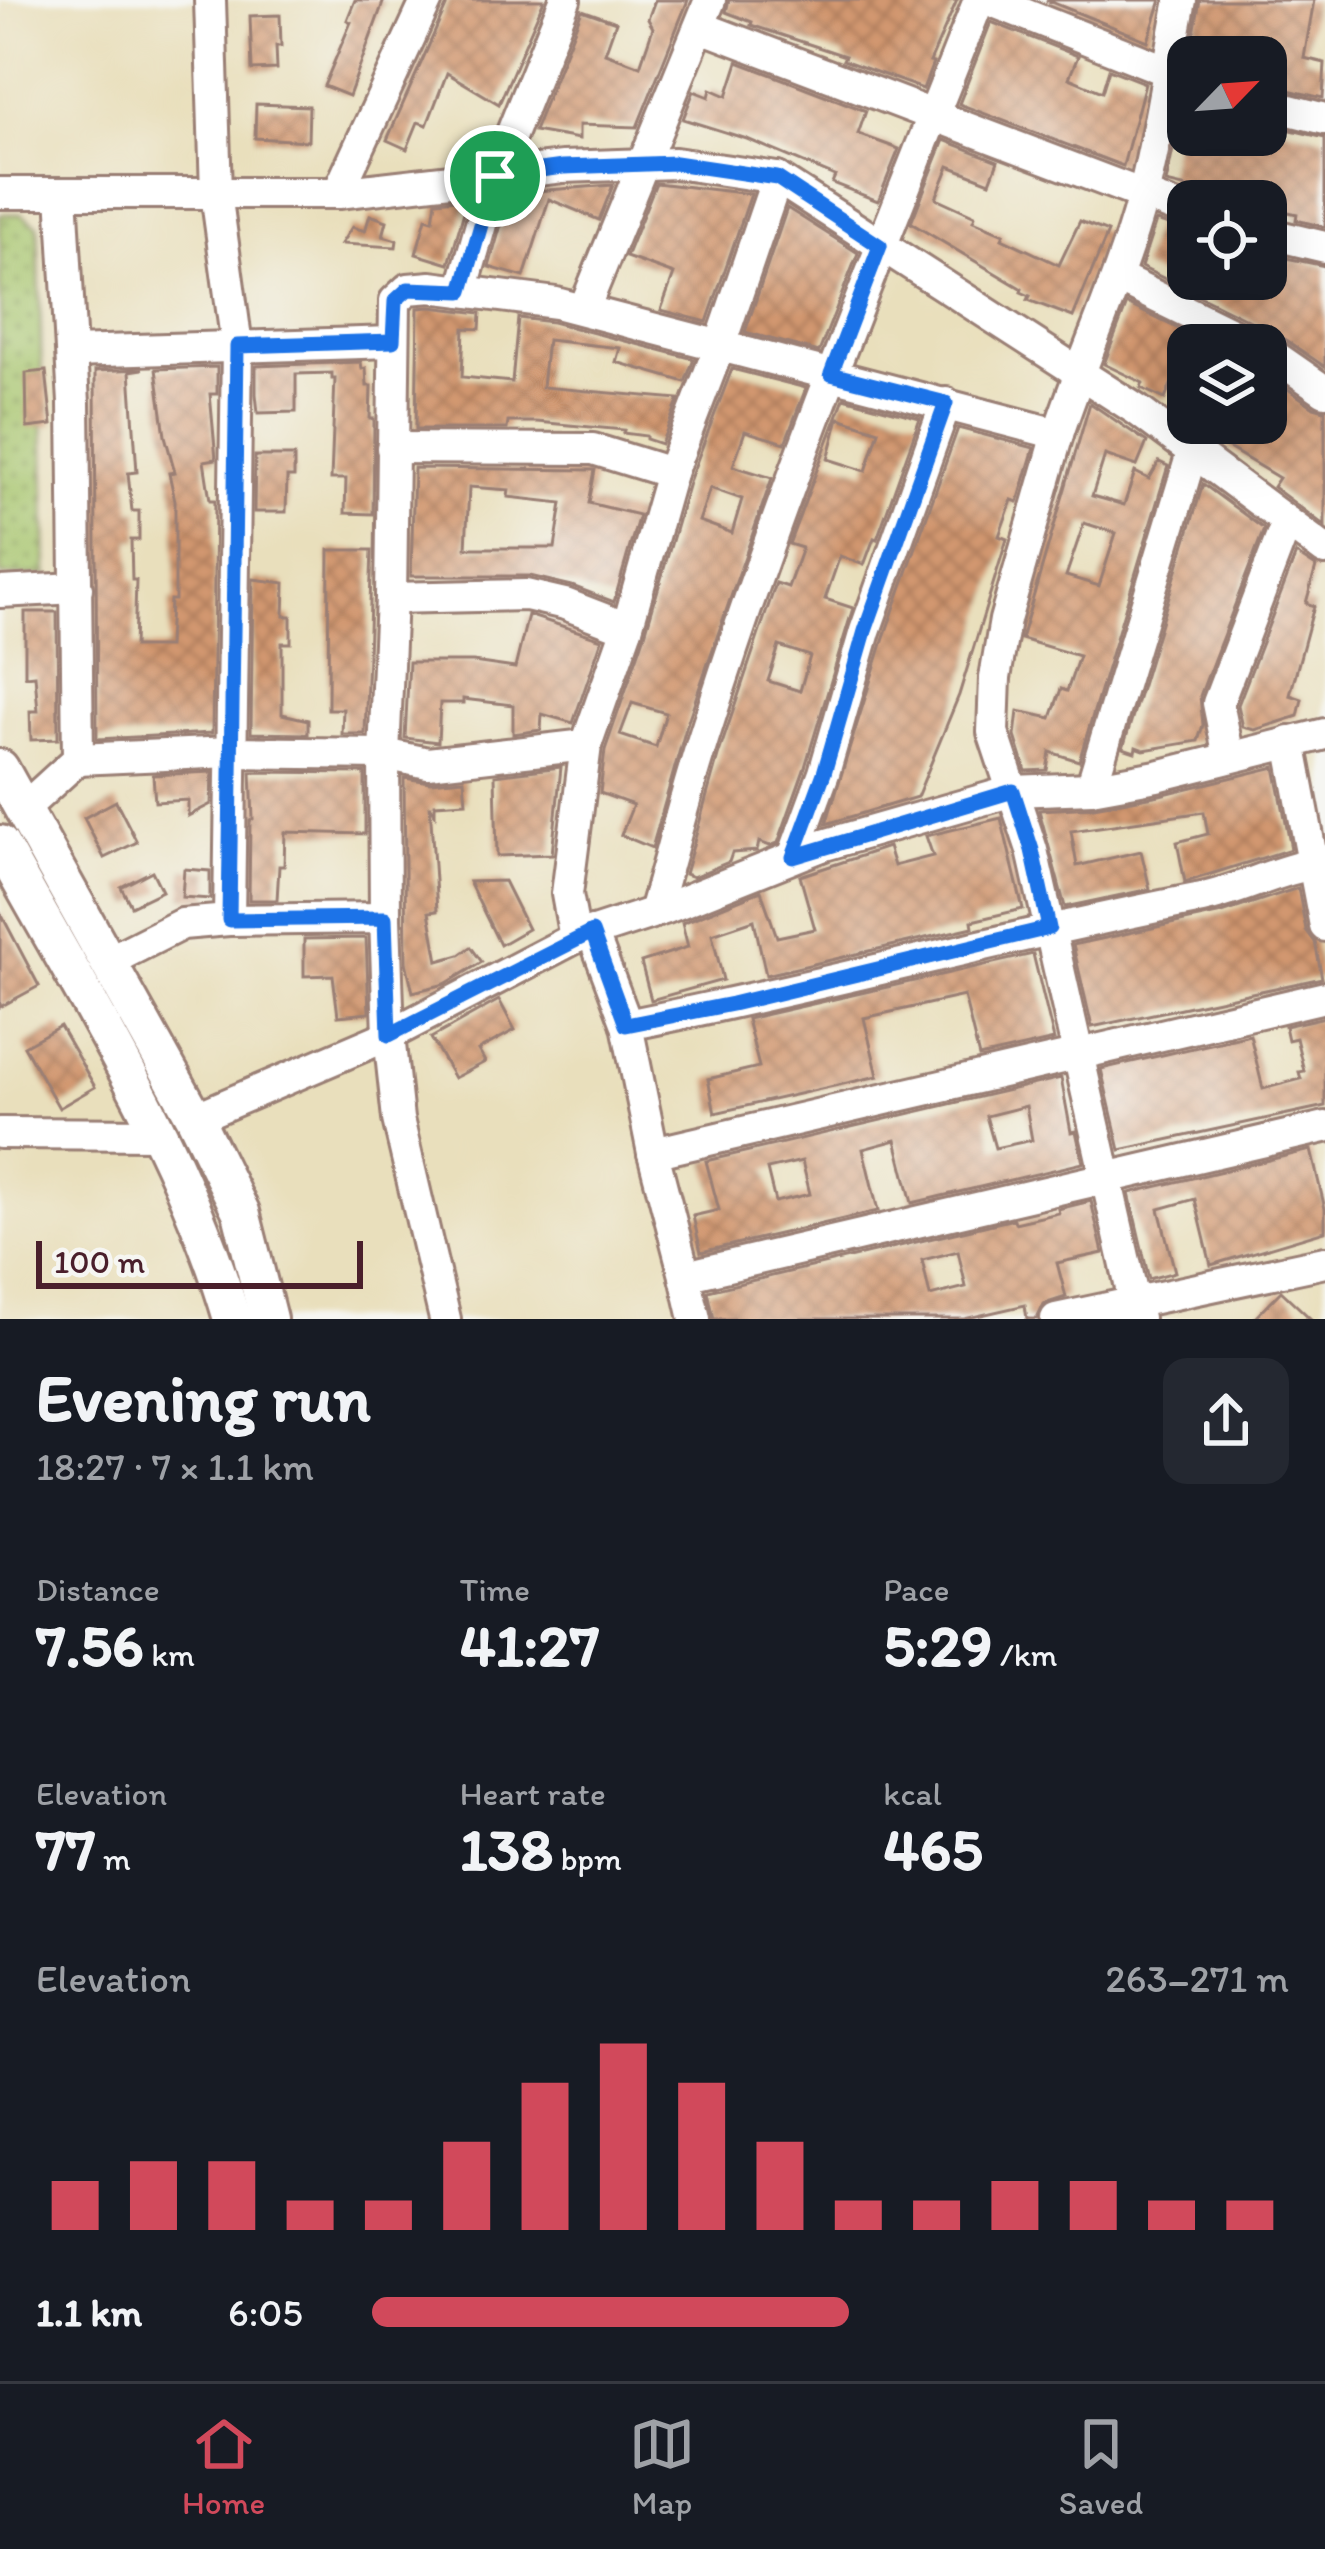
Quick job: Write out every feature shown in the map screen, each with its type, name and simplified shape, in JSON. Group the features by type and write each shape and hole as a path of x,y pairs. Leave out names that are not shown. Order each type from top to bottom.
{"main road":[{"path":"0,768 195,1118 241,1212 268,1319"},
{"path":"0,844 160,1134 210,1245 232,1319"}],"street":[{"path":"210,0 216,193 237,346 229,920"},
{"path":"338,193 427,0"},
{"path":"462,291 495,176 566,0"},
{"path":"654,912 706,728 831,374 979,0"},
{"path":"989,0 1167,71"},
{"path":"1180,36 1181,0"},
{"path":"584,309 706,14 934,114 1167,205"},
{"path":"1287,109 1325,118"},
{"path":"1136,1310 1032,850 994,732 995,678 1005,620 1058,434 1118,278 1167,113"},
{"path":"0,194 338,193 675,163 777,178 1137,410 1325,550"},
{"path":"695,1319 652,1153 626,1025 567,894 586,745 627,628 670,473 777,178"},
{"path":"62,193 72,352 77,759"},
{"path":"1287,237 1325,247"},
{"path":"1118,278 1212,324"},
{"path":"445,1319 398,1119 389,1035 384,754 395,301 408,289 462,291 584,309 1058,434"},
{"path":"72,352 393,341"},
{"path":"1287,365 1325,392"},
{"path":"793,857 824,773 865,631 946,403"},
{"path":"392,448 593,449 670,473"},
{"path":"1091,788 1192,453"},
{"path":"1229,757 1218,703 1287,522"},
{"path":"0,592 77,588"},
{"path":"391,598 526,595 627,628"},
{"path":"195,1118 389,1035 583,935 793,857 1013,791 1091,788 1325,734"},
{"path":"1290,742 1319,863 1325,926"},
{"path":"22,810 77,759 230,752 384,754 428,763 586,745"},
{"path":"626,1025 1049,928 1225,894 1319,863"},
{"path":"107,962 182,924 385,918"},
{"path":"652,1153 1325,997"},
{"path":"685,1276 1325,1127"},
{"path":"0,1133 160,1134"},
{"path":"1056,1319 1136,1310 1325,1262"}],"green space":[{"path":"0,214 21,214 38,225 47,575 0,576"}],"building":[{"path":"355,0 384,0 349,96 324,86 351,22 347,20"},
{"path":"449,0 544,0 499,104 447,73 427,125 418,122 407,149 387,140"},
{"path":"655,0 688,0 637,127 579,125 579,139 534,131 582,10 616,22 605,53 640,66 653,28 648,19"},
{"path":"729,0 957,0 923,89 843,60 845,56 751,25 726,12"},
{"path":"1046,0 1161,0 1148,41"},
{"path":"1200,0 1314,0 1304,58 1325,63 1323,98 1287,90 1287,36 1194,36"},
{"path":"280,15 277,69 252,70 250,16"},
{"path":"991,22 1078,56 1069,78 1102,92 1109,69 1145,83 1123,166 959,104"},
{"path":"738,62 866,111 858,134 899,149 878,201 832,183 835,176 747,139 683,119 694,91 709,97 711,89 727,96"},
{"path":"256,104 309,106 308,141 255,138"},
{"path":"1287,129 1325,138 1325,227 1296,220 1297,214 1287,212 1287,180 1166,183 1172,156 1287,156"},
{"path":"944,140 998,161 990,182 949,166 936,198 975,216 973,221 1004,234 1002,238 1059,265 1080,221 1108,232 1073,317 1028,300 1030,296 1022,289 911,223"},
{"path":"656,183 751,194 707,322 661,310 674,274 626,257"},
{"path":"613,185 599,220 549,199 524,277 489,267 510,193"},
{"path":"468,198 449,264 416,254 426,218 433,220 436,201"},
{"path":"787,208 858,253 819,352 745,332"},
{"path":"370,215 387,221 383,236 397,240 396,247 341,244 352,227 365,231"},
{"path":"1156,221 1167,224 1167,280 1141,267"},
{"path":"1287,258 1325,266 1325,367 1287,341 1287,324 1257,324 1208,300 1287,300"},
{"path":"1127,304 1168,324 1165,399 1104,364"},
{"path":"418,308 481,313 480,329 464,328 462,377 512,382 518,318 552,322 694,359 685,382 616,362 620,348 547,340 542,387 679,399 661,444 624,430 537,422 508,422 507,429 416,429"},
{"path":"361,362 367,386 371,386 370,419 374,419 373,514 345,513 346,479 331,479 332,373 296,374 296,412 258,413 256,394 256,366"},
{"path":"217,367 217,394 210,394 216,459 204,461 210,500 215,500 212,733 97,739 95,371 143,369 130,371 137,472 128,473 132,511 139,511 139,540 131,540 132,580 136,580 134,647 168,647 170,600 175,600 175,501 169,473 175,472 156,369"},
{"path":"732,369 806,388 785,443 745,431 733,466 772,478 688,721 652,848 621,835 633,805 600,793 605,750 690,479","holes":["710,488 742,499 732,533 699,521","632,703 666,713 656,747 620,735"]},
{"path":"46,371 52,425 27,428 26,373"},
{"path":"1287,388 1325,410 1325,526 1273,487 1279,478 1222,444 1287,444"},
{"path":"844,398 920,418 864,565 840,556 825,599 853,608 778,843 759,842 757,851 732,853 729,862 693,877 685,874 718,756 776,583 788,587 802,548 789,544","holes":["839,418 879,431 866,471 828,459","779,646 810,656 800,691 768,681"]},
{"path":"1090,403 1147,442 1137,466 1105,455 1092,496 1124,505 1135,472 1149,479 1159,462 1168,466 1079,761 1050,752 1047,770 1026,771 1015,736 1018,711 1051,718 1079,656 1021,639","holes":["1084,523 1116,533 1099,586 1066,576"]},
{"path":"958,428 1034,448 1018,502 1012,500 999,536 1007,539 959,695 917,797 826,824 884,637"},
{"path":"255,456 294,456 294,477 287,477 286,512 254,512"},
{"path":"414,468 595,470 589,503 639,515 614,602 530,576 411,576","holes":["469,487 509,490 508,497 562,503 555,548 466,548"]},
{"path":"1203,484 1264,529 1200,696 1203,725 1198,741 1144,750 1136,747 1135,752 1123,748"},
{"path":"329,550 372,550 365,734 342,734 343,709 328,709"},
{"path":"1296,554 1316,567 1306,603 1314,606 1290,695 1302,699 1298,716 1255,730 1243,727 1238,705"},
{"path":"253,579 285,583 284,616 291,616 291,643 282,643 282,714 308,720 308,734 251,733"},
{"path":"25,612 57,612 58,739 31,740 30,711 38,711 35,675 25,676"},
{"path":"528,615 602,639 573,723 542,714 541,730 513,734 513,705 463,699 463,703 440,703 438,742 405,738 409,662 473,662 515,668"},
{"path":"561,767 552,854 497,856 495,775"},
{"path":"1275,767 1291,849 1185,882 1177,842 1208,834 1204,812 1071,831 1077,866 1141,851 1150,889 1065,907 1039,810 1094,807 1160,795"},
{"path":"212,772 211,804 188,816 188,800 155,802 153,775"},
{"path":"251,772 365,773 365,834 285,832 277,900 249,900"},
{"path":"404,778 464,779 466,802 435,804 435,814 430,805 437,911 429,912 438,961 471,947 482,962 445,984 413,992 406,962"},
{"path":"116,801 137,842 104,858 84,818"},
{"path":"1001,818 1023,909 972,921 973,927 766,975 754,920 712,934 723,980 651,1000 641,962 688,947 682,923 761,891 777,937 815,929 800,876 888,847 894,866 933,856 926,836"},
{"path":"184,869 210,871 210,899 182,897"},
{"path":"152,871 162,891 131,906 121,887"},
{"path":"504,881 528,929 500,945 469,882"},
{"path":"1298,888 1322,978 1092,1027 1073,945 1222,913"},
{"path":"0,912 39,986 0,1007"},
{"path":"366,938 369,1013 338,1016 333,975 304,976 304,939"},
{"path":"1033,954 1054,1040 979,1057 964,996 864,1018 878,1076 715,1113 708,1079 759,1067 747,1019"},
{"path":"499,1000 515,1030 478,1050 485,1062 454,1078 431,1038"},
{"path":"1325,1017 1325,1106 1120,1150 1101,1069 1250,1035 1263,1089 1301,1079 1299,1072 1304,1071 1296,1038 1288,1040 1285,1026"},
{"path":"60,1026 95,1087 59,1108 24,1046"},
{"path":"1061,1078 1071,1132 1076,1131 1083,1163 912,1203 896,1140 863,1149 878,1211 701,1252 693,1216 719,1210 706,1161","holes":["1026,1106 1032,1140 995,1148 986,1116","802,1161 810,1194 775,1202 767,1169"]},
{"path":"1311,1150 1325,1209 1325,1231 1211,1265 1195,1199 1159,1209 1175,1272 1149,1279 1129,1193"},
{"path":"1091,1201 1103,1253 1057,1263 1066,1297 1044,1304 1037,1319 1027,1319 1025,1305 964,1319 714,1319 708,1291 1014,1219 1015,1223 1059,1213 1058,1209","holes":["958,1251 966,1287 930,1296 922,1260"]},
{"path":"1281,1291 1311,1319 1254,1319"}],"route":[{"path":"675,163 777,178 880,246 831,374 946,403 865,631 824,773 793,857 1013,791 1049,928 626,1025 592,932 389,1035 385,918 229,920 237,346 393,341 395,301 408,289 462,291 495,176 563,167 675,163"}]}
